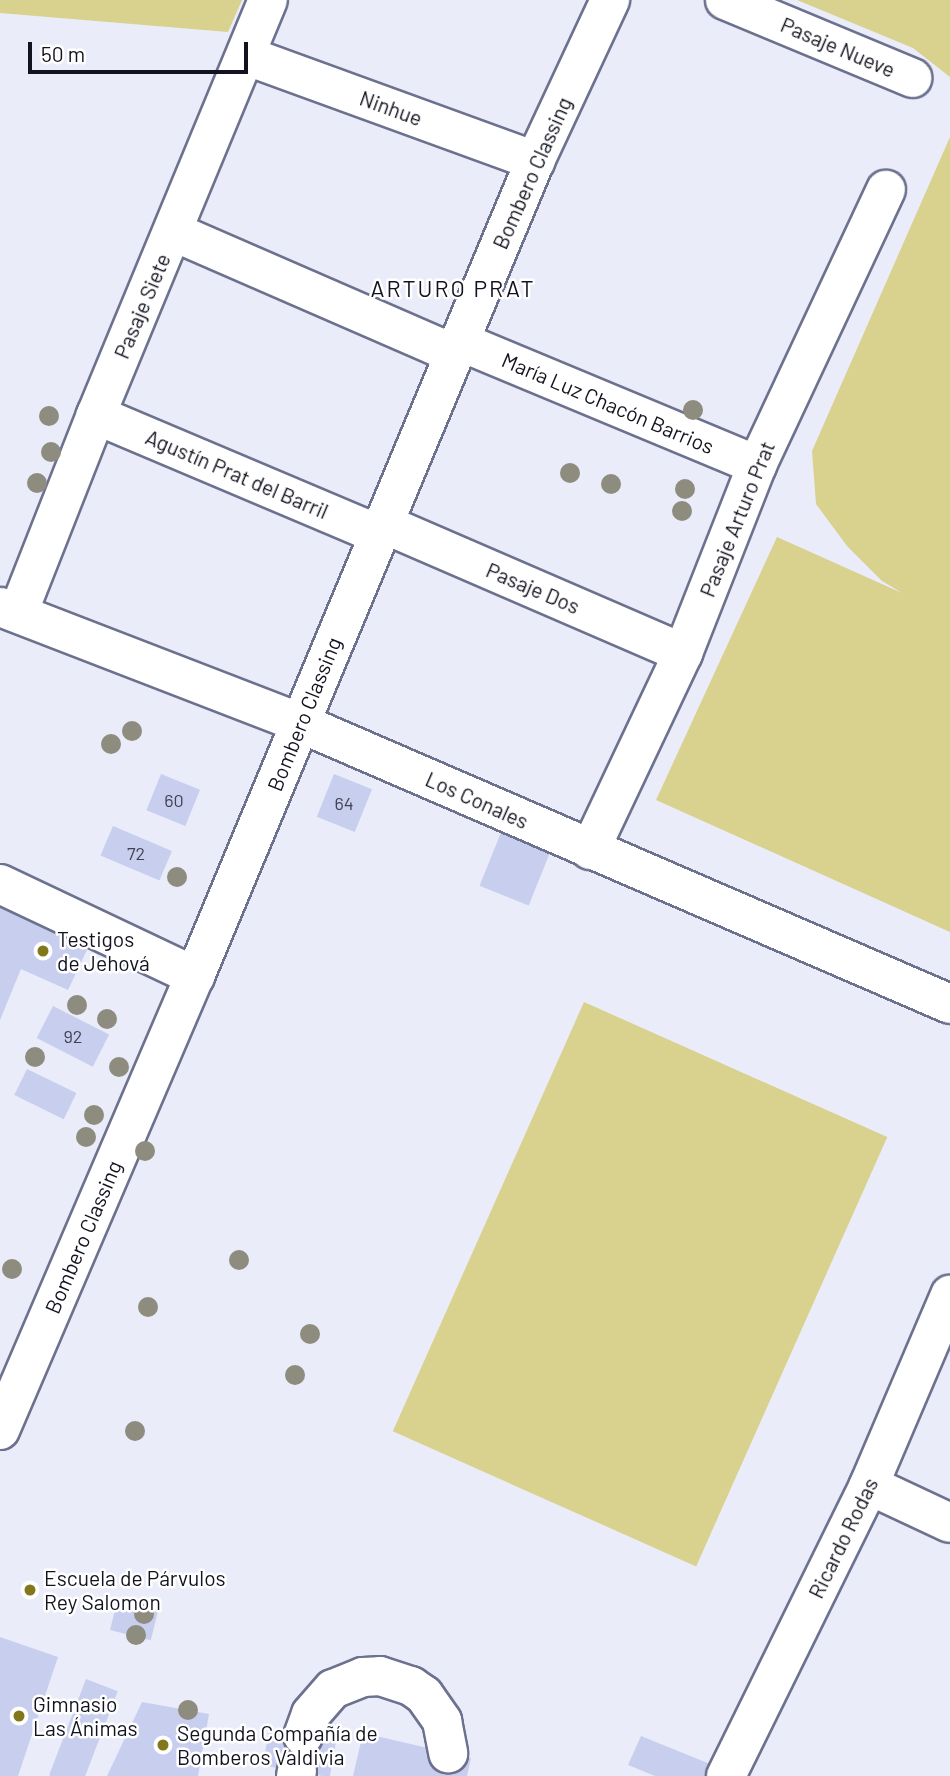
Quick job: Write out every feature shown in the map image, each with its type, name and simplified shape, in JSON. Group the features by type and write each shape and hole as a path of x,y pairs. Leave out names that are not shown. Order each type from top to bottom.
{"street":[{"name":"Pasaje Siete","path":"9,610 174,232 268,0"},
{"name":"Bombero Classing","path":"0,1430 195,976 535,161 610,0"},
{"name":"Pasaje Nueve","path":"725,0 912,78"},
{"name":"Ninhue","path":"247,56 535,161"},
{"name":"Pasaje Arturo Prat","path":"590,850 684,653 757,465 886,190"},
{"name":"María Luz Chacón Barrios","path":"174,232 457,348 757,465"},
{"name":"Agustín Prat del Barril","path":"96,415 380,528"},
{"name":"Pasaje Dos","path":"380,528 684,653"},
{"name":"Los Conales","path":"9,610 300,723 950,1004"},
{"path":"0,884 195,976"},
{"name":"Ricardo Rodas","path":"736,1774 869,1485 950,1295"},
{"path":"869,1485 950,1523"},
{"path":"298,1761 311,1714 333,1689 363,1677 380,1676 411,1686 429,1701 442,1721 448,1753"}],"shaded area":[{"path":"0,0 242,0 228,32 0,13"},
{"path":"797,0 950,0 950,77 913,48"},
{"path":"950,137 950,932 656,800 777,537 902,593 882,581 847,546 816,504 812,451"},
{"path":"584,1002 887,1137 696,1566 393,1431"}],"building":[{"path":"161,774 200,790 185,826 146,810"},
{"path":"334,774 372,789 355,832 317,817"},
{"path":"113,826 172,851 159,880 100,855"},
{"path":"502,830 551,850 529,905 480,886"},
{"name":"Testigos de Jehová","path":"0,890 95,933 68,990 21,969 0,1020"},
{"path":"53,1006 109,1035 93,1067 37,1038"},
{"path":"27,1069 76,1093 64,1119 14,1095"},
{"path":"118,1598 159,1608 151,1640 110,1630"},
{"name":"Gimnasio Las Ánimas","path":"0,1637 58,1657 18,1776 0,1776"},
{"path":"86,1679 118,1691 85,1776 49,1775"},
{"name":"Segunda Compañía de Bomberos Valdivia","path":"142,1702 209,1714 198,1776 107,1776"},
{"path":"269,1730 336,1742 330,1776 263,1765"},
{"path":"363,1733 471,1758 467,1776 353,1776"},
{"path":"641,1736 710,1764 705,1776 655,1776 628,1765"}],"place":[{"name":"Testigos de Jehová","path":"43,951"},
{"name":"Escuela de Párvulos Rey Salomon","path":"30,1590"},
{"name":"Gimnasio Las Ánimas","path":"19,1716"},
{"name":"Segunda Compañía de Bomberos Valdivia","path":"163,1745"}],"district":[{"name":"ARTURO PRAT","path":"453,288"}]}
